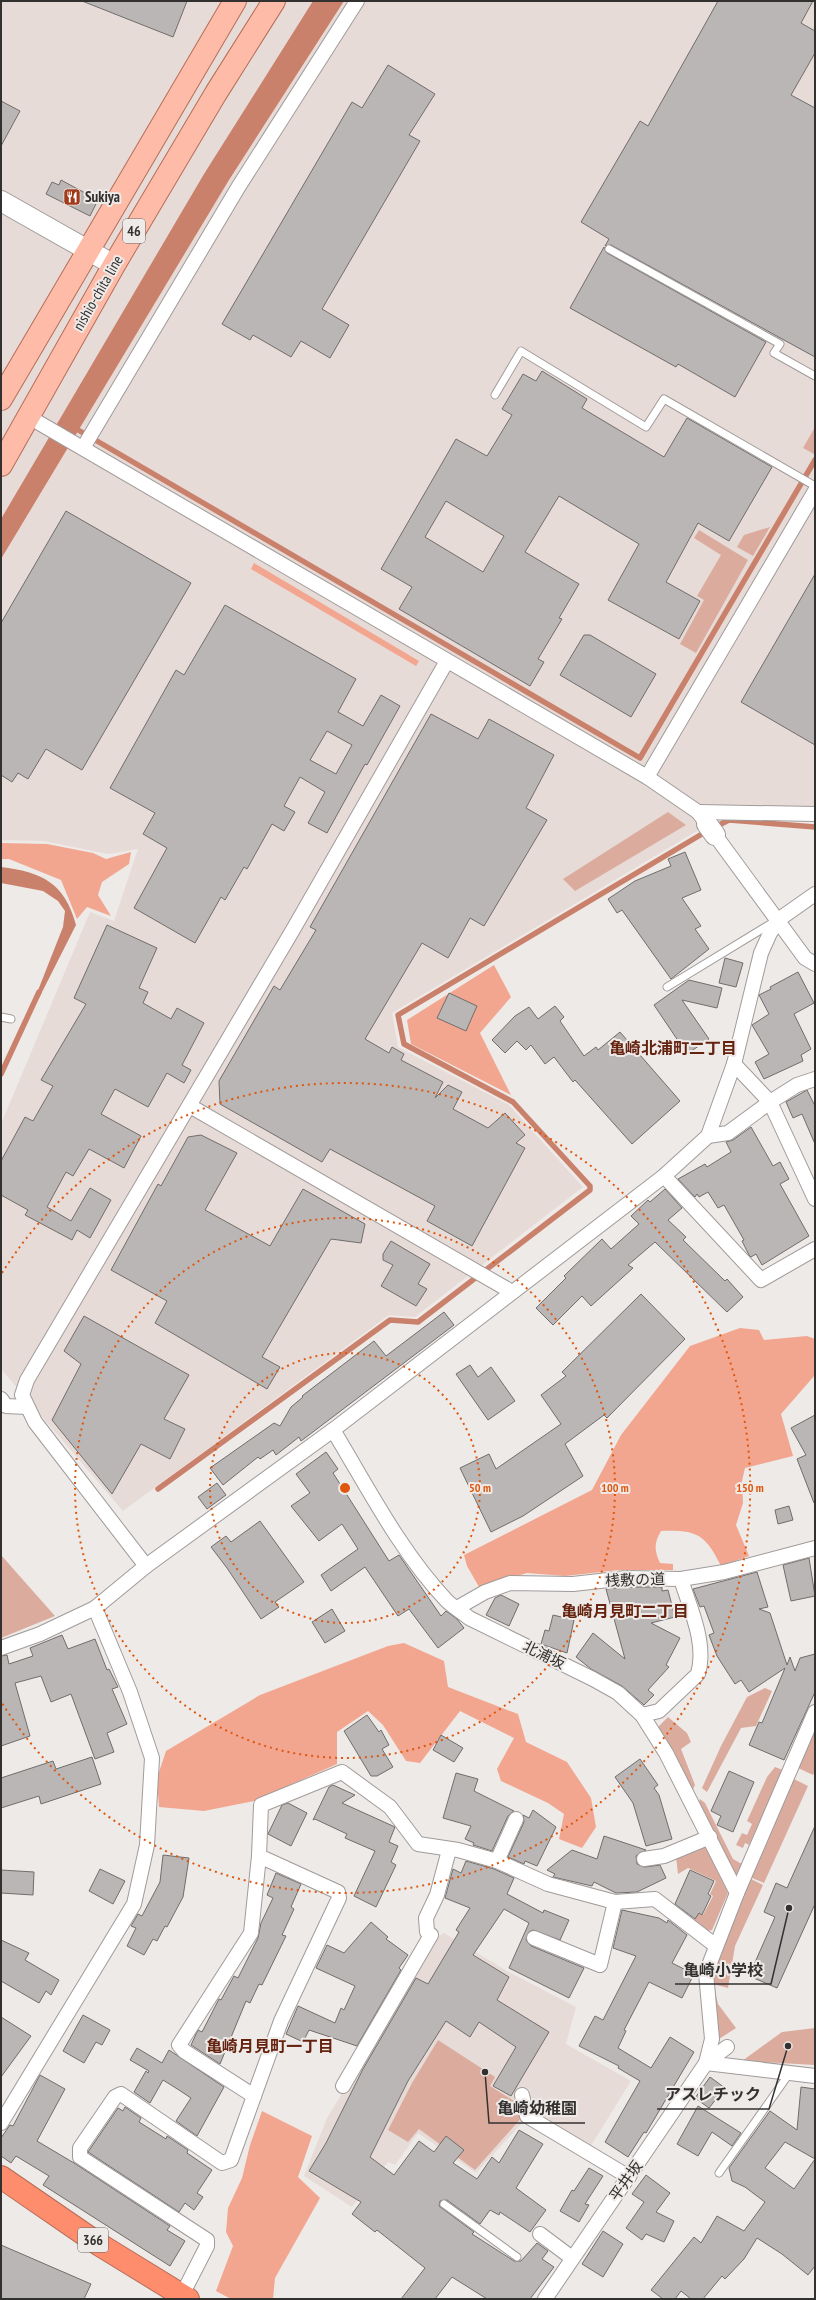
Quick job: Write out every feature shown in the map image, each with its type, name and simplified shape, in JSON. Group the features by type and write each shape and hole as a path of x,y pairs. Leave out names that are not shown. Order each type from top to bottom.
{"highway":[{"name":"366","path":"1,2177 100,2245 185,2297"}],"main road":[{"name":"nishio-chita line","path":"1,465 36,421 114,265 216,93 274,1"},
{"name":"nishio-chita line","path":"1,399 234,2"}],"street":[{"path":"78,445 239,186 357,1"},
{"path":"1,201 114,265"},
{"path":"36,421 647,776 707,824 805,958 815,964"},
{"path":"647,776 815,491"},
{"path":"146,1566 35,1422 22,1395 26,1380 190,1106 447,661"},
{"path":"707,824 815,814"},
{"path":"1,1648 40,1634 95,1608 146,1566 333,1430 664,1176 708,1136 734,1064 761,953 778,920 815,894"},
{"path":"734,1064 770,1102 815,1199"},
{"path":"708,1136 728,1133 770,1102 797,1085 815,1079"},
{"path":"190,1106 512,1292"},
{"path":"664,1176 761,1280 815,1249"},
{"path":"1,1398 6,1406 27,1407"},
{"name":"北浦坂","path":"333,1430 400,1538 427,1577 448,1602 469,1618 618,1693 642,1715 666,1753 710,1837 737,1893"},
{"name":"桟敷の道","path":"457,1608 485,1592 510,1583 573,1584 626,1578 681,1579 724,1572 815,1548"},
{"path":"642,1715 659,1711 698,1674 702,1648 681,1579"},
{"path":"1,2123 134,1904 147,1845 152,1758 130,1692 95,1608"},
{"path":"706,2064 712,2039 706,1973 737,1893 815,1712"},
{"path":"254,2096 184,2051 179,2045 251,1933 259,1856 261,1805 342,1772 390,1807 418,1844 458,1850 497,1861 548,1884 615,1902 655,1899 716,1946"},
{"path":"497,1861 516,1819"},
{"path":"644,1858 664,1856 710,1837"},
{"path":"343,2086 431,1935 427,1932 426,1918 437,1895 450,1850"},
{"path":"185,2297 207,2246 207,2240 80,2157 80,2148 114,2097 121,2094 222,2162 231,2160 281,2021 339,1898 338,1892 259,1856"},
{"path":"534,1938 600,1965 615,1902"},
{"path":"706,2064 727,2047"},
{"path":"706,2064 815,2076"},
{"name":"平井坂","path":"545,2299 706,2064"},
{"path":"522,2095 527,2116 629,2177"},
{"path":"540,2234 572,2258"}],"lane":[{"path":"609,249 780,344 774,352 815,376"},
{"path":"495,395 521,351 646,427 664,399 815,486"},
{"path":"667,987 778,920"},
{"path":"1,1016 11,1019"},
{"path":"719,2173 789,2074"},
{"path":"444,2204 517,2257"}],"shaded area":[{"path":"1,1 815,1 815,821 722,816 392,1013 398,1047 509,1105 583,1187 415,1317 389,1315 123,1511 1,1369 1,1124 90,912 114,921 138,849 108,854 44,841 1,840"},
{"path":"313,1 344,1 229,180 1,559 1,519 204,174"},
{"path":"815,427 815,453 814,454 803,448"},
{"path":"770,527 753,556 737,547 744,535"},
{"path":"699,530 748,560 696,653 680,644 704,600 697,596 721,555 694,538"},
{"path":"254,563 419,661 416,666 251,569"},
{"path":"668,812 686,825 575,891 563,879"},
{"path":"1,843 47,844 93,853 106,859 131,852 129,864 102,882 98,895 111,916 87,907 77,919 61,880 9,859 1,859"},
{"path":"1,867 28,872 40,876 50,882 65,899 76,925 39,998 35,998 63,927 65,911 58,901 43,891 1,883"},
{"path":"494,965 511,997 480,1033 511,1095 411,1044 407,1020"},
{"path":"740,1328 759,1330 764,1340 807,1336 815,1339 815,1375 781,1414 793,1456 745,1468 742,1481 743,1503 736,1525 749,1556 721,1566 710,1547 698,1536 692,1533 661,1531 656,1543 657,1554 660,1563 673,1564 673,1570 619,1570 565,1576 527,1573 479,1587 467,1566 464,1555 592,1490 621,1435 690,1346"},
{"path":"1,1555 55,1616 1,1638"},
{"path":"404,1643 444,1661 448,1687 518,1714 526,1742 567,1762 591,1798 596,1827 582,1848 559,1839 564,1814 548,1803 501,1781 497,1769 514,1738 460,1711 420,1763 406,1761 383,1725 368,1711 337,1732 337,1764 254,1801 204,1811 159,1807 157,1778 166,1751 260,1695 388,1646"},
{"path":"765,1688 772,1691 756,1726 741,1728 707,1792 702,1788 721,1746 747,1697"},
{"path":"668,1717 687,1733 691,1742 681,1749 695,1785 691,1793 657,1728"},
{"path":"815,1726 815,1771 813,1775 796,1767"},
{"path":"775,1767 783,1770 749,1845 745,1843 743,1848 736,1845 742,1833 747,1835 752,1824 747,1821 767,1777"},
{"path":"794,1779 808,1786 764,1883 750,1877"},
{"path":"700,1799 705,1803 733,1859 742,1864 735,1877 698,1805"},
{"path":"705,1843 728,1893 712,1930 704,1932 693,1923 697,1913 703,1915 713,1896 710,1894 716,1881 688,1868 678,1874 676,1857"},
{"path":"749,1878 763,1885 735,1946 728,1988 713,1984 721,1940"},
{"path":"444,1933 507,1971 576,2007 566,2044 631,2081 584,2157 523,2122 476,2173 418,2133 395,2165 388,2162 352,2207 304,2176 327,2118 436,1938"},
{"path":"715,1991 718,2004 736,2028 719,2039"},
{"path":"815,2028 815,2065 742,2061 782,2032"},
{"path":"438,2040 495,2077 490,2086 519,2104 523,2116 475,2170 419,2129 408,2142 388,2130 412,2083"},
{"path":"262,2111 312,2136 298,2177 320,2198 275,2278 273,2299 231,2299 216,2291 233,2246 226,2232 228,2208 242,2178 250,2145"}],"building":[{"path":"82,1 187,1 173,37"},
{"path":"718,1 813,1 801,23 815,31 815,53 791,95 815,108 815,357 611,245 605,246 609,239 581,222 640,121 648,126"},
{"path":"388,65 435,94 409,135 420,141 322,309 349,325 330,358 301,341 291,357 253,335 250,340 222,324 352,102 362,108"},
{"path":"1,101 20,111 1,146"},
{"name":"Sukiya","path":"61,180 98,200 90,216 46,194 52,182 59,185"},
{"path":"604,247 607,253 766,342 735,397 678,364 676,367 570,308"},
{"path":"542,371 587,399 582,408 664,457 687,418 772,467 729,541 698,523 666,582 700,601 679,639 608,600 639,544 559,496 525,552 579,584 559,618 562,619 538,659 544,662 530,686 399,609 412,587 381,569 456,439 487,456 512,415 502,409 523,374 536,381","holes":["446,501 504,536 483,572 425,537"]},
{"path":"66,511 191,583 82,770 46,749 28,779 18,773 12,782 1,775 1,623"},
{"path":"815,574 815,745 741,702"},
{"path":"225,605 356,679 338,712 363,726 381,695 400,706 367,765 365,764 327,833 308,823 325,792 300,777 284,806 295,812 284,831 272,824 247,869 244,867 225,900 221,897 195,943 134,908 167,848 143,834 155,813 110,788 176,670 184,675","holes":["327,731 352,745 336,774 310,760"]},
{"path":"584,635 590,635 656,674 631,717 560,675"},
{"path":"431,714 478,739 489,719 554,755 526,808 547,820 484,926 470,918 448,958 422,943 365,1039 389,1053 392,1047 404,1054 401,1060 443,1082 435,1098 448,1085 462,1092 453,1109 488,1128 505,1113 525,1135 516,1143 525,1148 472,1246 427,1221 435,1206 330,1149 322,1162 220,1104 219,1081 274,986 280,990 316,930 310,927"},
{"path":"685,852 701,890 682,898 701,926 695,929 709,949 671,979 622,910 617,913 608,899 635,881 671,866 668,859"},
{"path":"107,925 157,948 139,988 148,992 143,1003 171,1019 177,1008 204,1023 182,1065 191,1070 184,1083 167,1073 148,1107 115,1089 101,1114 141,1136 124,1168 89,1149 73,1176 66,1172 47,1207 71,1221 90,1188 111,1200 90,1238 77,1230 72,1240 25,1215 28,1210 1,1195 1,1161 25,1117 33,1121 53,1086 41,1080 86,1004 74,998"},
{"path":"725,958 743,963 736,987 719,983"},
{"path":"798,972 814,1003 794,1014 811,1049 801,1055 803,1061 764,1079 755,1062 769,1054 752,1025 769,1014 759,995 771,989 770,987"},
{"path":"689,980 722,988 717,1008 682,1000 709,1039 687,1054 654,1005"},
{"path":"449,993 477,1006 466,1031 437,1018"},
{"path":"555,1006 564,1017 560,1021 584,1056 596,1047 598,1050 620,1032 680,1101 632,1144 575,1080 573,1082 554,1057 545,1064 531,1045 526,1050 517,1041 505,1053 492,1040 515,1016 529,1007 538,1019"},
{"path":"807,1090 815,1106 815,1144 802,1114 793,1118 786,1102"},
{"path":"751,1127 773,1166 780,1162 789,1179 780,1184 809,1236 762,1265 756,1254 751,1257 749,1255 742,1241 744,1240 724,1205 718,1208 708,1192 699,1197 697,1194 695,1197 678,1179 705,1164 707,1167 731,1152 726,1142 733,1140"},
{"path":"201,1135 237,1153 205,1210 270,1246 303,1189 365,1224 361,1243 331,1239 262,1357 280,1367 267,1389 155,1323 167,1301 111,1270 158,1184 161,1186 188,1137"},
{"path":"665,1189 682,1208 668,1220 686,1237 683,1240 725,1281 727,1279 743,1297 727,1312 655,1242 628,1265 633,1268 591,1306 582,1296 553,1325 536,1308 566,1278 564,1276 602,1239 611,1249 639,1224 631,1216 648,1200 650,1202"},
{"path":"391,1241 430,1264 418,1284 427,1289 416,1306 381,1286 393,1265 383,1260 383,1254"},
{"path":"641,1294 685,1339 607,1418 604,1415 565,1444 583,1476 523,1516 491,1532 460,1468 489,1454 496,1469 561,1424 541,1395 566,1376 562,1372"},
{"path":"444,1312 454,1325 301,1441 299,1437 276,1455 273,1450 260,1459 258,1457 223,1485 210,1468 274,1423 280,1426 291,1407 303,1397 302,1396 374,1341 386,1356"},
{"path":"84,1316 189,1375 164,1419 185,1429 170,1459 141,1444 112,1494 52,1420 81,1364 64,1351"},
{"path":"470,1365 478,1377 491,1367 515,1401 488,1420 456,1374"},
{"path":"815,1415 814,1503 797,1459 806,1455 791,1428"},
{"path":"326,1452 338,1469 333,1473 389,1561 399,1555 441,1616 446,1611 457,1619 464,1628 438,1648 409,1609 398,1616 365,1567 331,1591 321,1575 358,1549 342,1524 319,1541 291,1506 310,1493 296,1474"},
{"path":"217,1483 226,1495 207,1509 198,1497"},
{"path":"789,1506 793,1520 778,1524 775,1510"},
{"path":"260,1521 304,1582 275,1602 279,1607 261,1619 211,1547 226,1536 231,1542"},
{"path":"809,1558 815,1596 791,1601 783,1565"},
{"path":"757,1572 768,1607 759,1609 770,1613 787,1665 790,1657 795,1671 800,1658 815,1654 815,1692 784,1760 749,1745 759,1722 762,1723 785,1668 749,1692 741,1680 735,1684 717,1656 709,1635 714,1633 704,1606 700,1607 693,1589"},
{"path":"626,1587 662,1587 662,1591 668,1590 675,1617 651,1623 680,1638 666,1665 669,1667 648,1690 654,1695 644,1705 622,1686 591,1669 576,1657 593,1633 625,1659 606,1589"},
{"path":"501,1595 519,1604 509,1626 486,1615 495,1598"},
{"path":"332,1609 345,1631 325,1643 312,1622"},
{"path":"553,1615 574,1620 567,1653 541,1644 545,1630 549,1631"},
{"path":"62,1635 68,1649 95,1639 107,1670 109,1669 118,1687 112,1689 127,1724 107,1733 114,1752 95,1759 71,1694 51,1702 41,1676 15,1683 30,1736 1,1746 1,1656 7,1655 9,1664 33,1656 30,1648"},
{"path":"367,1715 379,1732 381,1730 389,1745 382,1749 393,1767 377,1776 371,1776 344,1731"},
{"path":"441,1735 463,1748 454,1762 433,1750"},
{"path":"92,1757 101,1784 41,1804 39,1796 1,1808 1,1778 53,1761 56,1769"},
{"path":"640,1759 658,1785 654,1788 659,1795 672,1839 646,1846 633,1803 615,1777"},
{"path":"729,1771 754,1782 733,1832 717,1825 721,1816 711,1811"},
{"path":"456,1773 478,1779 474,1791 514,1811 508,1816 492,1851 473,1845 474,1843 465,1839 471,1826 443,1818"},
{"path":"333,1785 355,1795 342,1803 395,1827 389,1842 398,1846 391,1862 396,1865 376,1907 354,1896 375,1851 345,1838 347,1834 315,1819 313,1820 329,1787"},
{"path":"288,1803 307,1813 291,1846 268,1834 282,1805"},
{"path":"533,1810 556,1827 537,1866 525,1861 524,1864 508,1857 524,1822 523,1815 529,1818"},
{"path":"815,1826 815,1904 777,1988 749,1976 775,1917 764,1912 776,1883 787,1888"},
{"path":"604,1836 646,1850 636,1856 637,1864 645,1867 660,1865 666,1878 637,1892 616,1893 594,1882 592,1886 553,1877 555,1874 547,1870 572,1850 597,1859"},
{"path":"163,1855 189,1858 183,1897 167,1927 165,1926 157,1941 153,1939 144,1955 127,1946 136,1928 131,1926 138,1914 142,1916 160,1882"},
{"path":"466,1861 494,1869 514,1878 507,1894 543,1913 544,1910 569,1920 560,1940 533,1930 529,1932 526,1940 531,1946 584,1968 569,1998 509,1968 529,1923 504,1909 473,1955 509,1977 497,2000 549,2032 511,2096 493,2086 516,2047 479,2022 470,2037 446,2021 408,2081 370,2157 394,2175 419,2141 434,2152 446,2136 464,2150 453,2163 477,2179 492,2157 499,2163 519,2130 543,2144 516,2188 546,2210 530,2232 500,2212 499,2215 490,2210 480,2224 447,2200 440,2201 439,2206 474,2232 472,2234 514,2261 521,2261 537,2243 548,2251 542,2259 554,2267 530,2299 487,2299 452,2277 435,2299 401,2299 425,2268 377,2230 375,2232 352,2214 361,2202 309,2171 326,2143 363,2069 416,1978 428,1984 459,1932 456,1930 470,1908 445,1898 453,1869 461,1873"},
{"path":"100,1869 125,1881 113,1904 89,1891"},
{"path":"1,1870 34,1872 33,1895 1,1893"},
{"path":"690,1870 714,1881 708,1894 711,1896 702,1915 699,1913 695,1919 675,1904"},
{"path":"276,1873 301,1884 291,1907 294,1909 282,1935 286,1936 262,1985 259,1984 250,2003 246,2001 220,2064 191,2045 198,2030 202,2032 219,1999 221,2000 234,1976 238,1978 258,1938 261,1923 273,1898 267,1895"},
{"path":"622,1910 659,1918 667,1923 668,1920 687,1935 672,1963 694,1974 682,1998 649,1982 624,2030 626,2031 618,2048 651,2068 670,2037 694,2052 646,2133 644,2132 628,2157 605,2142 640,2081 618,2068 619,2066 579,2046 595,2016 603,2020 636,1956 613,1948"},
{"path":"371,1922 388,1937 386,1939 408,1955 399,1968 401,1970 357,2046 309,2030 303,2042 286,2034 298,2006 335,2023 341,2008 344,2010 355,1986 316,1968 327,1945 344,1953"},
{"path":"1,1940 29,1953 25,1960 59,1980 51,1995 46,1991 39,2003 1,1981"},
{"path":"83,2015 110,2030 102,2045 96,2042 84,2063 63,2051"},
{"path":"1,2017 31,2036 1,2077"},
{"path":"137,2048 162,2063 169,2050 224,2087 197,2136 176,2121 191,2098 163,2080 150,2103 134,2092 146,2071 148,2073 149,2071 130,2060"},
{"path":"40,2075 65,2089 37,2141 74,2163 170,2226 167,2230 185,2241 170,2266 43,2185 49,2176 16,2156 11,2163 1,2156 1,2138 10,2125 13,2126"},
{"path":"710,2077 725,2088 709,2108 695,2098"},
{"path":"801,2087 815,2089 815,2159 815,2266 808,2275 782,2254 757,2238 744,2259 725,2279 722,2276 703,2299 691,2299 681,2291 675,2299 663,2299 651,2290 694,2237 701,2243 717,2216 744,2231 765,2202 745,2187 732,2181 729,2168 770,2111 797,2130","holes":["785,2142 815,2159 794,2189 765,2168"]},
{"path":"698,2106 741,2133 732,2146 712,2132 698,2156 677,2144"},
{"path":"125,2107 141,2118 139,2122 166,2139 167,2136 188,2150 187,2153 212,2170 197,2193 203,2197 194,2210 185,2203 179,2212 88,2152 118,2108 123,2111"},
{"path":"589,2168 603,2176 585,2204 589,2205 579,2222 560,2211 572,2190 574,2191"},
{"path":"646,2175 670,2193 656,2212 674,2221 664,2242 646,2234 642,2240 626,2228 644,2202 632,2194"},
{"path":"603,2231 623,2244 603,2277 582,2264"},
{"path":"1,2245 91,2284 84,2299 1,2299"}],"waterway":[{"path":"73,427 640,758 815,460"},
{"path":"715,827 729,820 815,827"},
{"path":"158,1489 390,1320 418,1322 590,1190 590,1186 513,1102 404,1044 398,1015 707,831"},
{"path":"1,1074 39,992"}],"place":[{"name":"Sukiya","path":"72,197"},
{"name":"亀崎小学校","path":"789,1908"},
{"name":"アスレチック","path":"788,2046"},
{"name":"亀崎幼稚園","path":"485,2072"}],"district":[{"name":"亀崎北浦町二丁目","path":"673,1048"},
{"name":"亀崎月見町二丁目","path":"625,1611"},
{"name":"亀崎月見町一丁目","path":"270,2046"}]}
